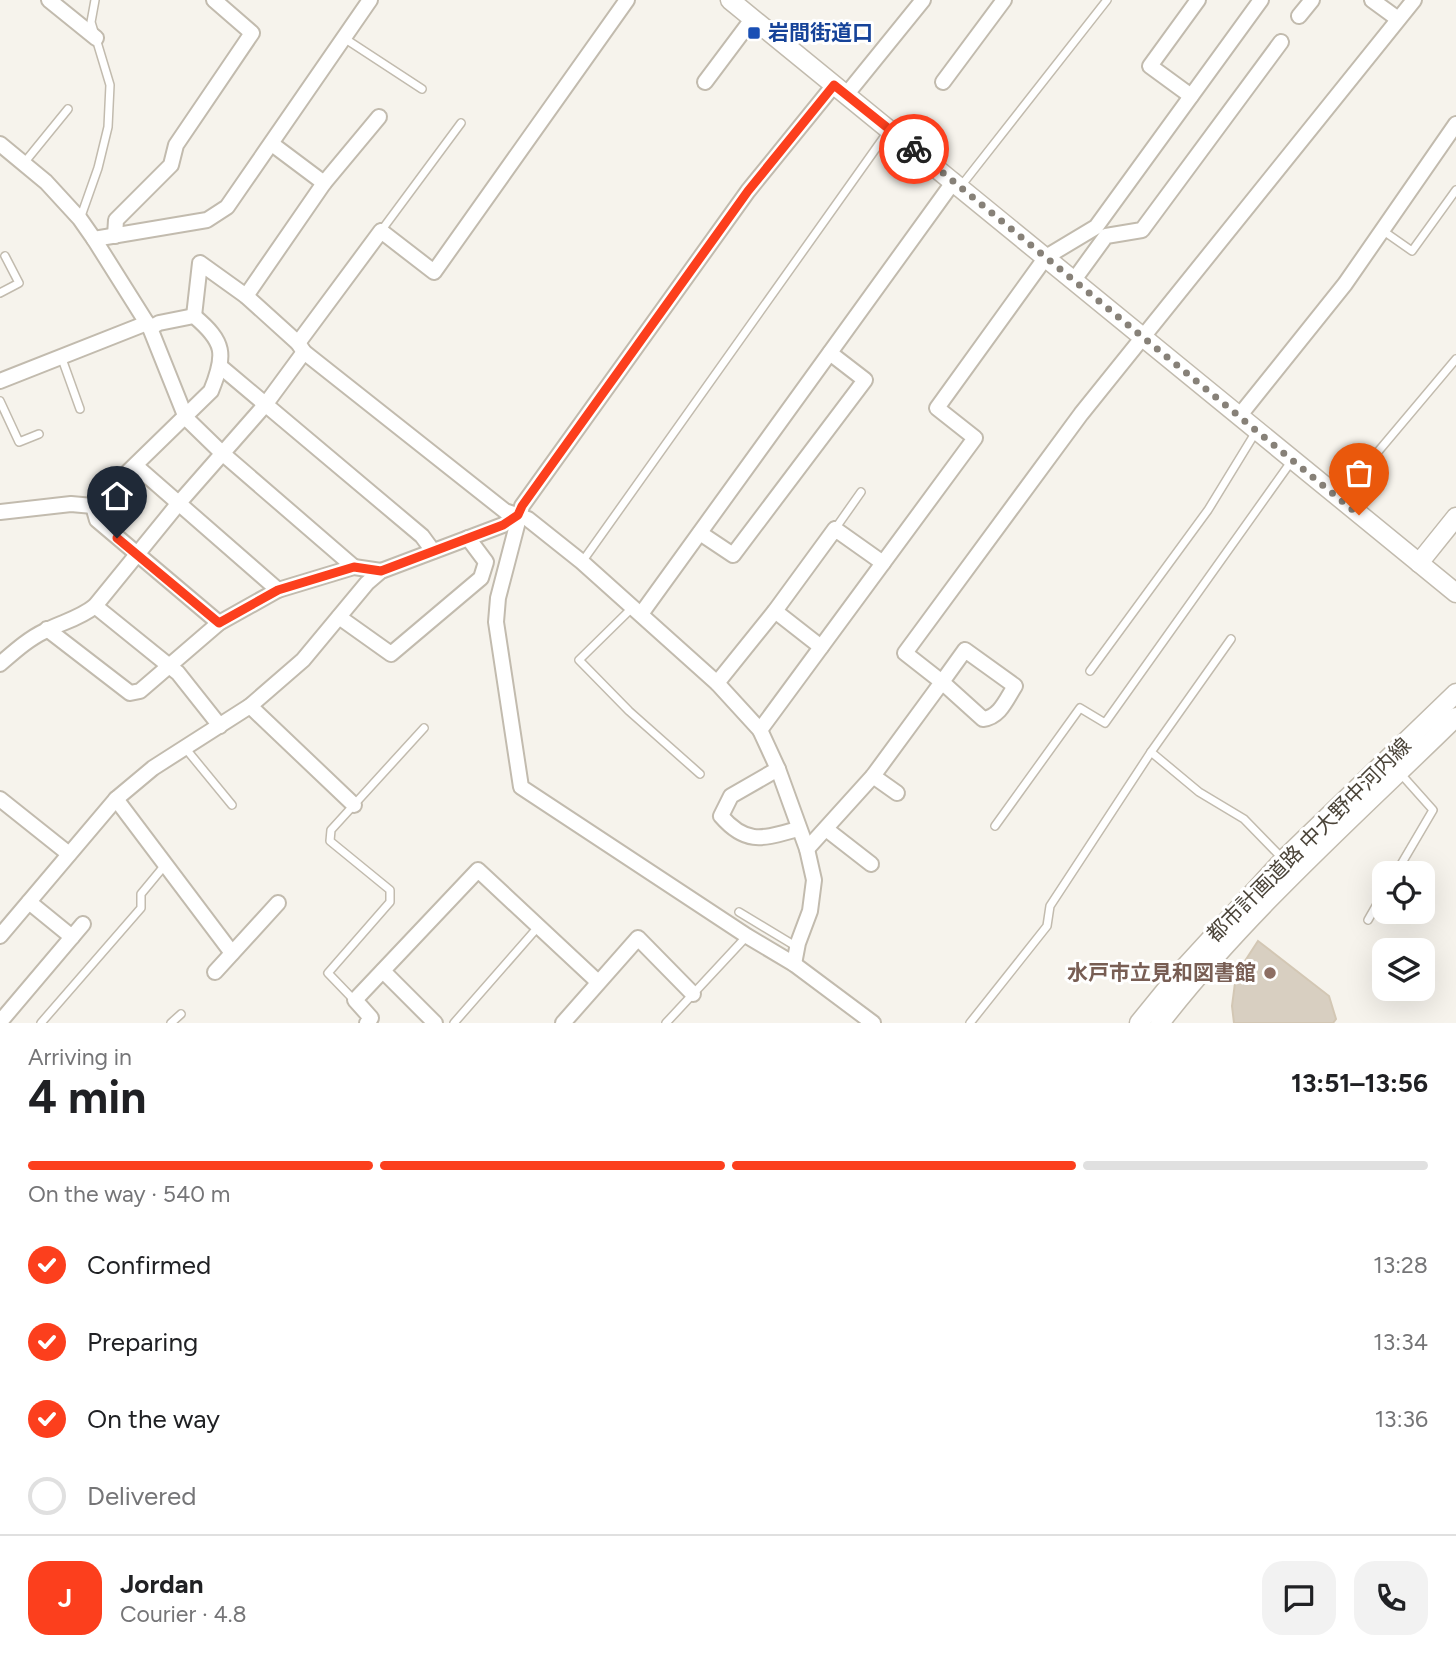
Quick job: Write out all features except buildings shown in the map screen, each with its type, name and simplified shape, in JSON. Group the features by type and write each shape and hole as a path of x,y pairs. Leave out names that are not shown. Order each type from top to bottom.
{"street":[{"path":"49,0 96,38"},
{"path":"115,236 116,220 171,165 176,145 252,33 214,0"},
{"path":"94,239 198,222 218,215 227,207 272,144 370,0"},
{"path":"0,664 30,639 47,629 83,616 95,606 178,504 265,405 381,231 434,272 627,0"},
{"path":"730,0 1456,593"},
{"path":"873,1023 793,964 521,787 496,622 498,598 522,506 748,191 923,0"},
{"path":"943,82 1004,0"},
{"path":"1191,96 1150,66 1198,0"},
{"path":"760,730 975,438 937,408 1046,257 1096,227 1261,0"},
{"path":"1300,16 1312,0"},
{"path":"1372,0 1398,19"},
{"path":"807,849 873,776 942,682 965,650 1015,686 998,713 983,719 942,682 905,653 1081,414 1414,0"},
{"path":"705,82 753,18"},
{"path":"1074,280 1106,236 1142,230 1280,42"},
{"path":"246,296 324,183 379,117"},
{"path":"1240,415 1345,284 1456,124"},
{"path":"0,144 24,163 80,219 94,239 148,325 186,418 222,453 354,567"},
{"path":"272,144 324,183"},
{"path":"637,611 700,533 957,184"},
{"path":"194,316 200,263 246,296 301,348 505,511 528,519 582,562 717,683 760,730 778,769 807,849 814,880 810,911 793,964"},
{"path":"0,381 60,356 148,325 194,316"},
{"path":"0,512 71,504 93,506 186,418 211,391 221,367 221,348 215,336 194,316"},
{"path":"700,533 733,555 865,380 830,353"},
{"path":"221,367 422,536 433,551"},
{"path":"136,466 278,590"},
{"path":"93,506 97,520 219,623"},
{"path":"0,936 116,799 153,768 250,706 303,660 367,583 381,571 503,525 518,515"},
{"path":"1419,564 1456,517"},
{"path":"717,683 775,611 835,529 883,564"},
{"path":"339,617 391,654 481,578 486,562 468,538"},
{"path":"47,629 130,693 140,691 219,623 278,590 354,567 381,571"},
{"path":"95,606 178,673 219,726"},
{"path":"775,611 821,647"},
{"name":"都市計画道路 中大野中河内線","path":"1139,1023 1183,969 1284,859 1456,693"},
{"path":"250,706 354,805"},
{"name":"都市計画道路 中大野中河内線","path":"1164,1022 1290,880 1456,717"},
{"path":"778,769 731,796 721,816 732,828 751,838 766,838 798,829"},
{"path":"873,776 897,793"},
{"path":"0,799 69,854"},
{"path":"116,799 232,953"},
{"path":"826,830 871,864"},
{"path":"367,1023 371,1018 355,1000 478,870 598,982"},
{"path":"29,902 72,937"},
{"path":"215,972 278,903"},
{"path":"0,1023 83,924"},
{"path":"563,1023 638,938 693,994"},
{"path":"383,971 435,1023"}],"lane":[{"path":"80,219 98,168 108,127 110,85 90,22 95,0"},
{"path":"957,184 1107,0"},
{"path":"344,38 422,89"},
{"path":"24,163 68,109"},
{"path":"381,231 461,123"},
{"path":"582,562 889,129"},
{"path":"1382,230 1412,251 1456,190"},
{"path":"0,293 19,283 5,256"},
{"path":"60,356 80,409"},
{"path":"1339,499 1456,359"},
{"path":"0,401 19,442 38,434"},
{"path":"1090,671 1208,510 1257,430"},
{"path":"995,826 1080,708 1105,723 1293,458"},
{"path":"835,529 861,492"},
{"path":"637,611 579,660 629,711 700,774"},
{"path":"970,1023 1047,926 1050,906 1151,752 1231,639"},
{"path":"355,1000 328,973 390,902 390,890 330,841 331,830 424,728"},
{"path":"186,749 232,806"},
{"path":"1151,752 1199,792 1244,819 1284,859"},
{"path":"1399,772 1433,810 1403,861"},
{"path":"41,1023 141,908 141,894 165,864"},
{"path":"739,912 797,947"},
{"path":"1368,920 1372,913"},
{"path":"454,1023 539,926"},
{"path":"666,1023 747,936"},
{"path":"171,1023 181,1014"}],"way so far":[{"path":"914,149 1359,515"}],"place":[{"name":"岩間街道口","path":"754,33"},
{"name":"水戸市立見和図書館","path":"1270,973"}],"route":[{"path":"117,538 219,623 278,590 354,567 381,571 503,525 518,515 748,191 834,85 914,149"}]}
